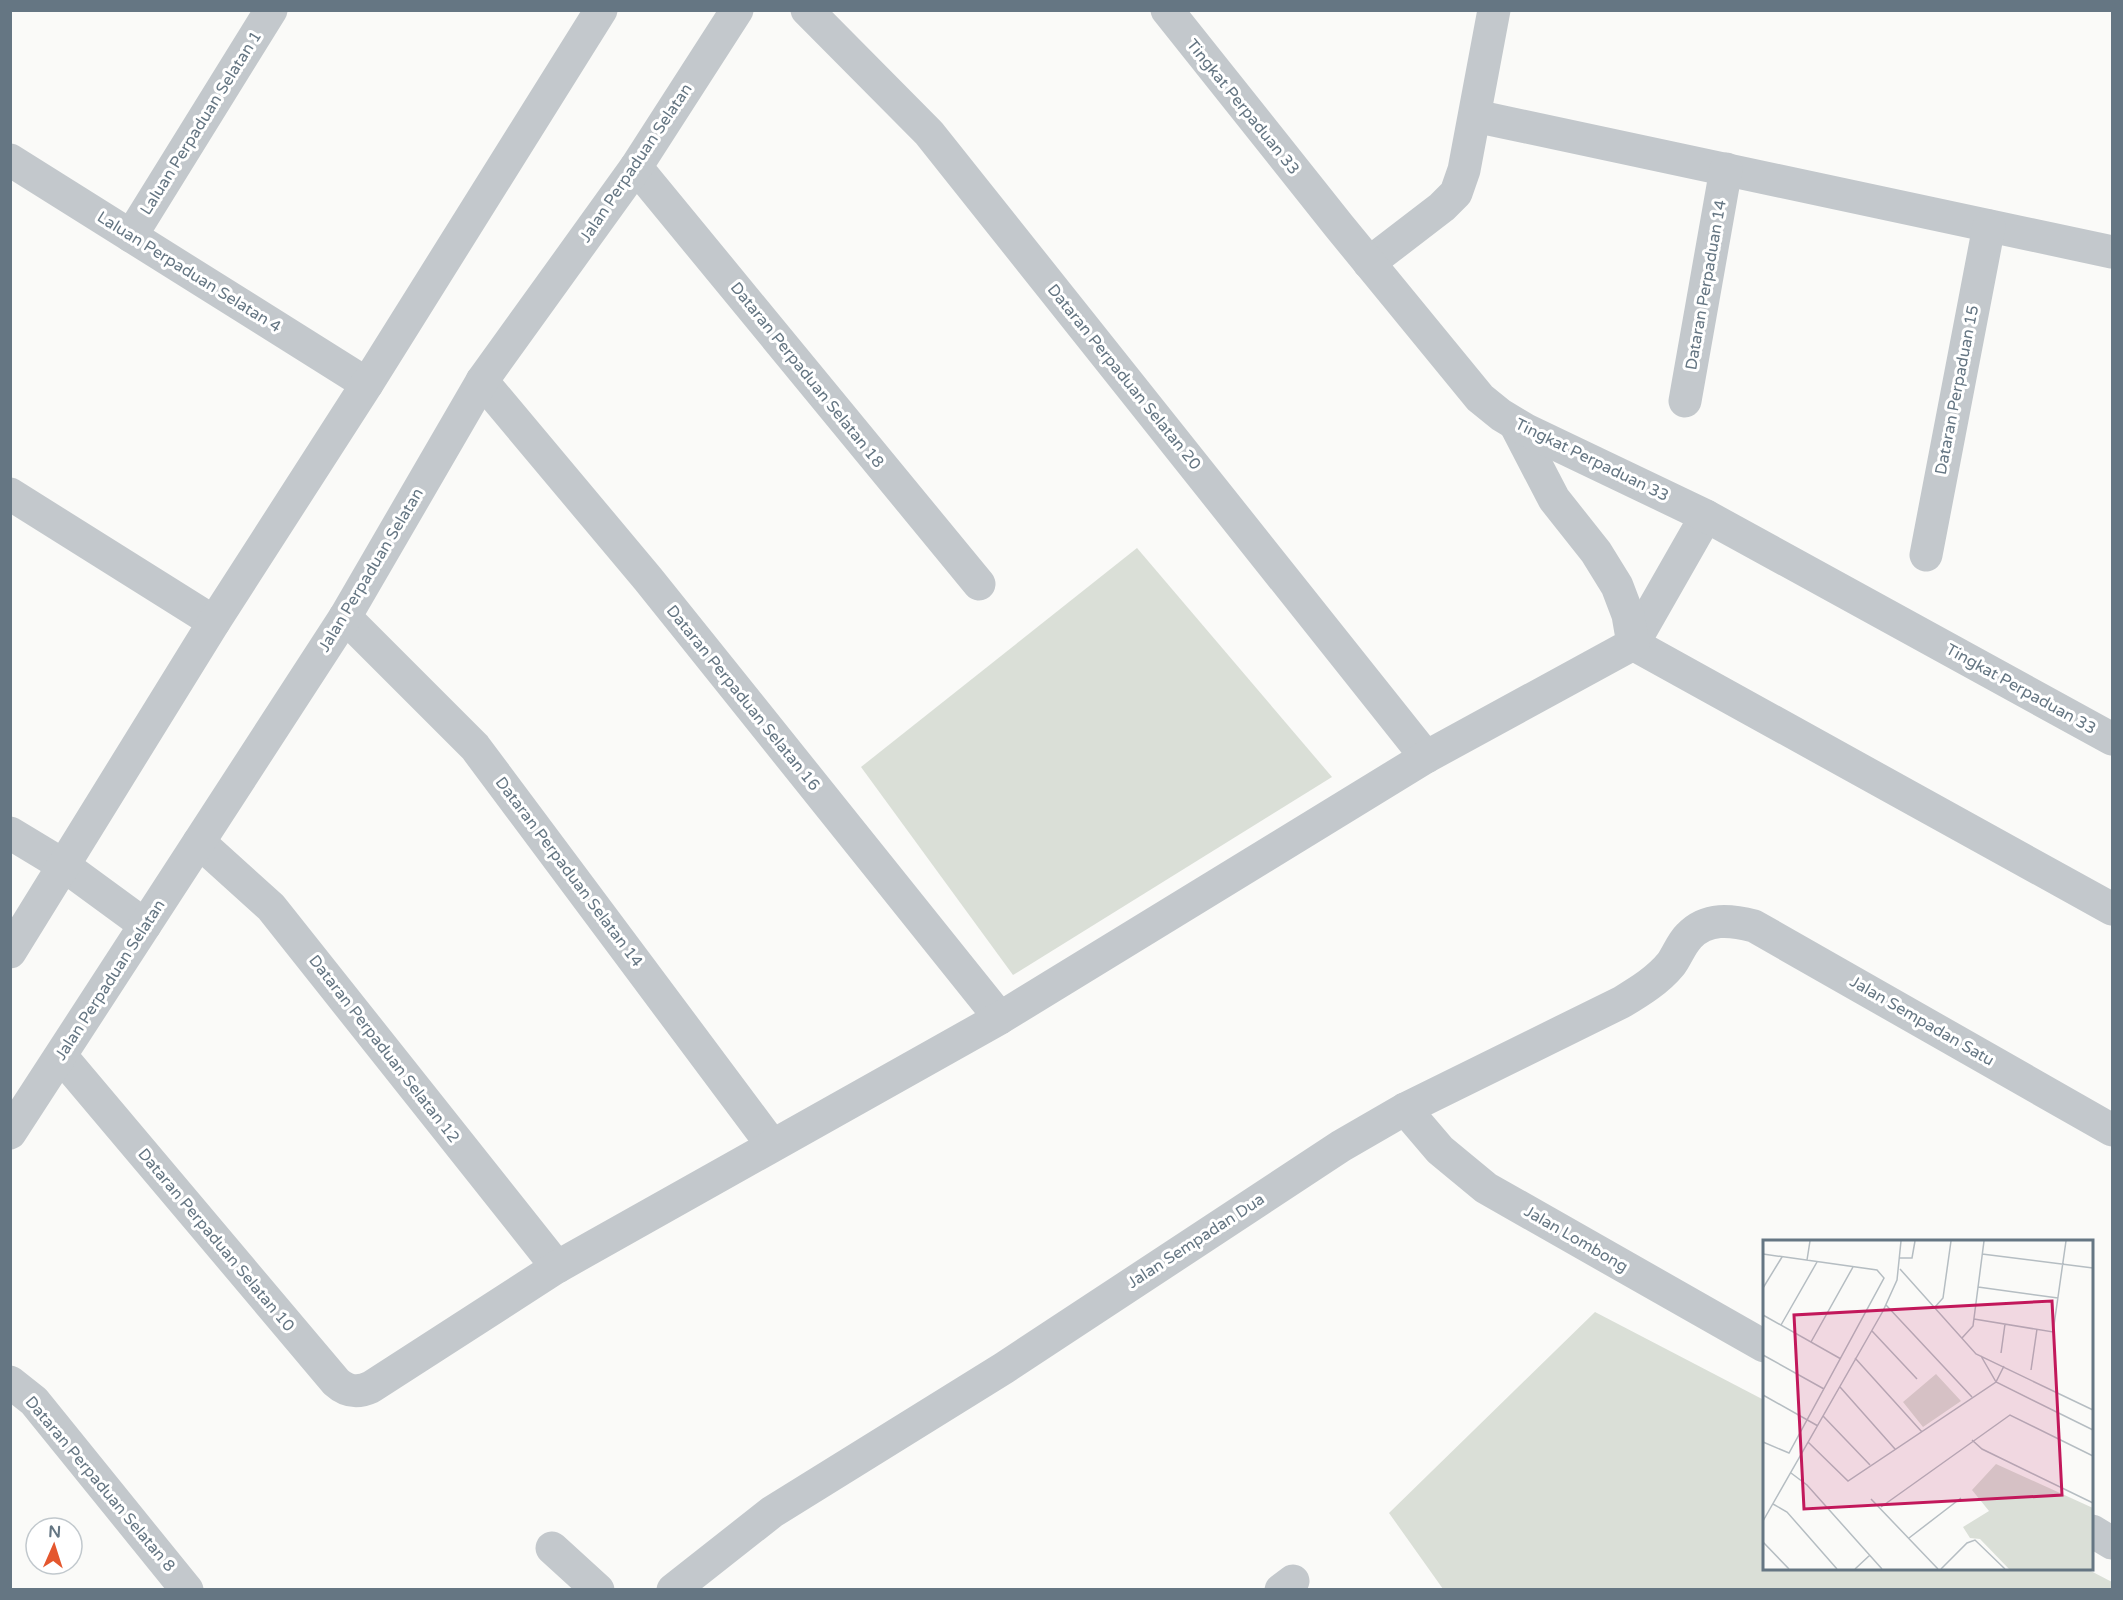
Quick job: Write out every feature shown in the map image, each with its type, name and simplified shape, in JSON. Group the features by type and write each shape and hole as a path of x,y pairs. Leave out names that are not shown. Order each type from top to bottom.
{"street":[{"name":"Laluan Perpaduan Selatan 1","path":"131,236 271,10"},
{"path":"10,952 214,622 367,384 601,10"},
{"name":"Jalan Perpaduan Selatan","path":"10,1133 345,617 482,381 636,167 737,10"},
{"name":"Dataran Perpaduan Selatan 20","path":"807,10 929,133 1426,757"},
{"name":"Tingkat Perpaduan 33","path":"1167,10 1480,398 1515,424 1706,516 2112,739"},
{"path":"1369,263 1442,207 1456,193 1464,170 1494,10"},
{"path":"1475,116 2112,252"},
{"name":"Laluan Perpaduan Selatan 4","path":"10,160 367,384"},
{"name":"Dataran Perpaduan Selatan 18","path":"636,167 979,584"},
{"name":"Dataran Perpaduan 14","path":"1685,401 1726,169"},
{"name":"Dataran Perpaduan 15","path":"1926,555 1989,226"},
{"name":"Dataran Perpaduan Selatan 16","path":"482,381 648,579 999,1018"},
{"path":"1515,424 1554,499 1596,552 1617,586 1628,615 1633,644"},
{"path":"10,494 214,622"},
{"path":"1633,644 1706,516"},
{"name":"Dataran Perpaduan Selatan 14","path":"345,617 476,747 772,1145"},
{"path":"1633,644 2112,909"},
{"name":"Dataran Perpaduan Selatan 10","path":"61,1056 336,1382 344,1388 363,1391 385,1380 557,1267 999,1018 1426,757 1633,644"},
{"path":"10,833 63,865 145,925"},
{"name":"Dataran Perpaduan Selatan 12","path":"199,842 271,907 557,1267"},
{"name":"Jalan Sempadan Dua","path":"673,1590 772,1512 1004,1368 1341,1146 1405,1109 1623,1002 1649,985 1670,965 1688,937 1704,924 1729,920"},
{"name":"Jalan Sempadan Satu","path":"1729,920 1754,926 2112,1130"},
{"name":"Jalan Lombong","path":"1405,1109 1440,1150 1486,1188 1763,1345"},
{"name":"Dataran Perpaduan Selatan 8","path":"10,1382 34,1401 187,1590"},
{"path":"2093,1532 2112,1543"},
{"path":"552,1548 598,1590"}],"shaded area":[{"path":"1137,548 1332,777 1013,975 861,767"},
{"path":"1595,1312 1763,1399 1763,1570 2089,1570 2112,1582 2112,1589 1443,1589 1389,1513"}]}
